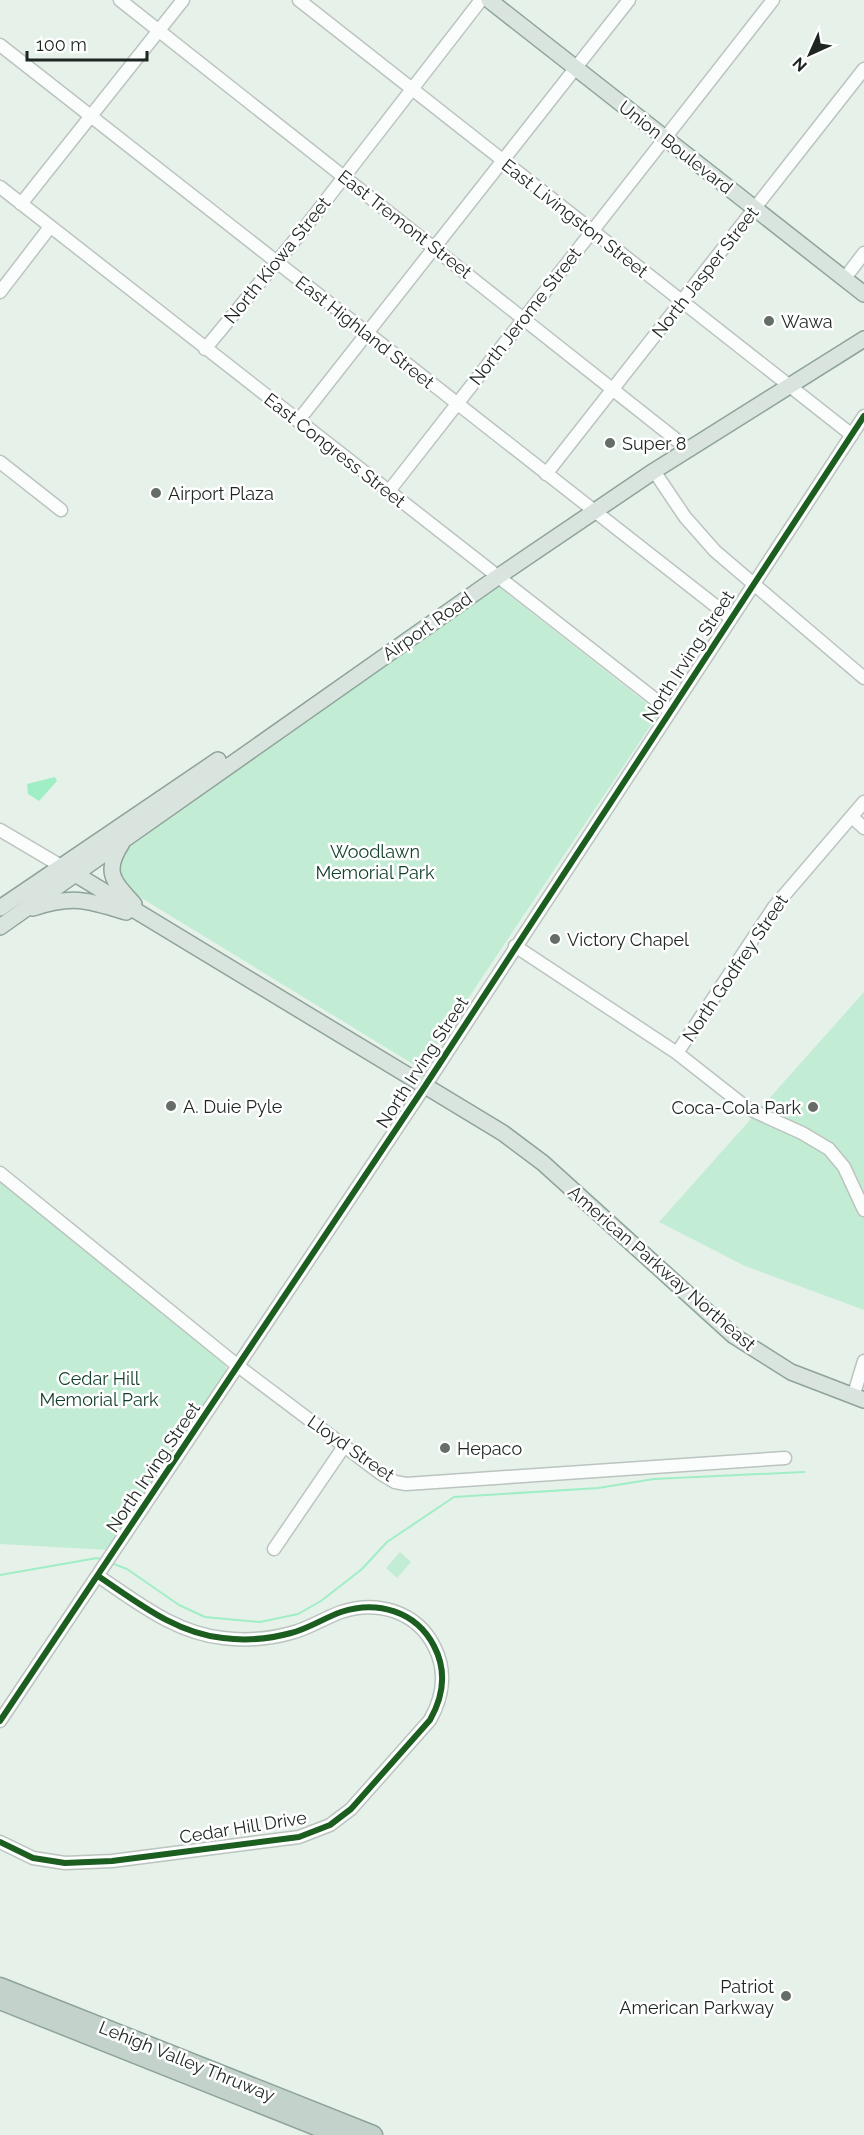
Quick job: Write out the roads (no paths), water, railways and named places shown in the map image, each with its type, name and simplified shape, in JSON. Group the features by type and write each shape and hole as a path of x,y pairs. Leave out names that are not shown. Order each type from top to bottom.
{"highway":[{"name":"Lehigh Valley Thruway","path":"0,1987 373,2135"},
{"name":"Lehigh Valley Thruway","path":"0,2000 339,2135"}],"main road":[{"name":"Union Boulevard","path":"489,0 864,294"},
{"name":"Airport Road","path":"0,927 68,870 494,574 864,329"},
{"name":"Airport Road","path":"785,383 864,339"},
{"name":"Airport Road","path":"591,509 654,471 686,446"},
{"name":"Airport Road","path":"0,908 125,838 494,574"},
{"path":"125,838 111,862 113,877 118,887 149,919"},
{"path":"68,870 149,919"},
{"path":"20,912 70,899 94,902 149,919"},
{"name":"American Parkway Northeast","path":"149,919 503,1133 543,1163 734,1336 791,1372 859,1399"}],"street":[{"name":"East Tremont Street","path":"120,0 686,446"},
{"path":"21,204 183,0"},
{"name":"East Livingston Street","path":"299,0 852,435"},
{"name":"North Kiowa Street","path":"206,349 481,0"},
{"path":"298,422 629,0"},
{"name":"North Jerome Street","path":"390,491 773,0"},
{"name":"East Highland Street","path":"0,45 731,618"},
{"name":"North Jasper Street","path":"546,474 864,69"},
{"name":"East Congress Street","path":"0,187 670,711"},
{"path":"0,292 50,227"},
{"path":"845,278 864,253"},
{"name":"North Irving Street","path":"0,1721 425,1086 864,416"},
{"path":"0,462 61,510"},
{"path":"654,471 658,480 700,536 864,678"},
{"name":"North Godfrey Street","path":"677,1053 774,907 864,802"},
{"path":"852,817 864,828"},
{"path":"0,830 68,870"},
{"path":"515,946 677,1053 747,1108 802,1133 829,1149 844,1167 864,1210"},
{"name":"Lloyd Street","path":"0,1173 238,1366 387,1478 406,1484 785,1458"},
{"path":"859,1399 864,1361"},
{"path":"274,1549 345,1445"},
{"name":"Cedar Hill Drive","path":"0,1842 33,1858 65,1863 112,1861 299,1837 330,1825 351,1809 427,1724 436,1709 442,1679 438,1654 422,1629 401,1614 375,1607 353,1608 293,1633 254,1640 221,1638 171,1623 98,1576"}],"waterway":[{"path":"111,1563 127,1569 179,1605 205,1617 260,1622 298,1614 321,1601 362,1569 387,1542 454,1497 598,1488 654,1479 804,1472"},
{"path":"0,1575 97,1558 103,1560"}],"place":[{"name":"Wawa","path":"769,321"},
{"name":"Super 8","path":"610,443"},
{"name":"Airport Plaza","path":"156,493"},
{"name":"Victory Chapel","path":"555,939"},
{"name":"A. Duie Pyle","path":"171,1106"},
{"name":"Coca-Cola Park","path":"813,1107"},
{"name":"Hepaco","path":"445,1448"},
{"name":"Patriot American Parkway","path":"786,1996"}],"park label":[{"name":"Woodlawn Memorial Park","path":"375,861"},
{"name":"Cedar Hill Memorial Park","path":"99,1388"}]}
